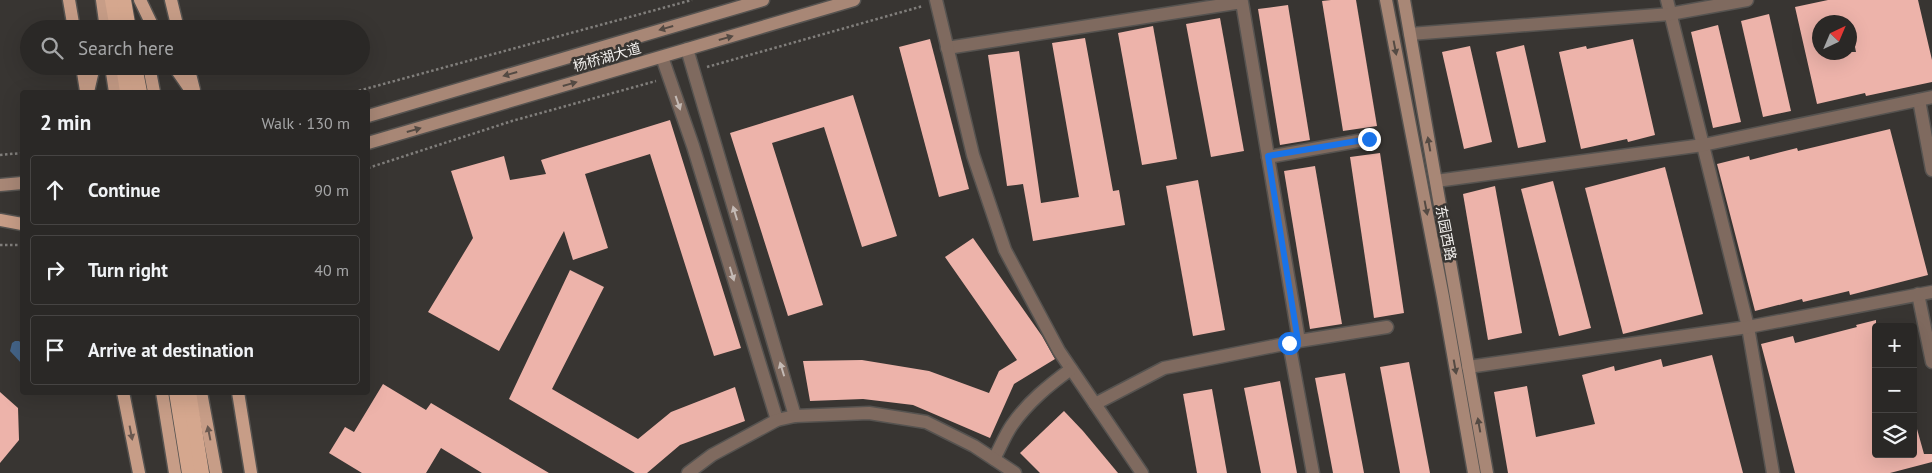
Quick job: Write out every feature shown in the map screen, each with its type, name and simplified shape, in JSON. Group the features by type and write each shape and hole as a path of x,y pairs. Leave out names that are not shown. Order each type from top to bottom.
{"highway":[{"path":"112,0 115,20"},
{"path":"124,0 127,20"},
{"path":"124,75 127,90"},
{"path":"137,75 140,90"},
{"path":"176,395 189,473"},
{"path":"198,395 202,473"}],"main road":[{"path":"69,0 72,20"},
{"path":"100,20 101,0"},
{"path":"101,0 104,20"},
{"path":"139,0 142,20"},
{"path":"139,0 149,20"},
{"path":"171,0 176,20"},
{"name":"杨桥湖大道","path":"370,115 763,0"},
{"name":"杨桥湖大道","path":"370,142 854,0"},
{"name":"东园西路","path":"1386,0 1441,287 1474,473"},
{"name":"东园西路","path":"1404,0 1487,473"},
{"path":"84,75 87,90"},
{"path":"88,90 92,75"},
{"path":"112,75 115,90"},
{"path":"151,75 154,90"},
{"path":"181,75 192,90"},
{"path":"190,75 193,90"},
{"path":"0,185 20,183"},
{"path":"0,220 20,219"},
{"path":"0,220 20,224"},
{"path":"125,395 139,473"},
{"path":"162,395 175,473"},
{"path":"198,395 216,473"},
{"path":"238,395 251,473"}],"street":[{"path":"936,0 973,155 1006,250 1059,351 1142,473"},
{"path":"1667,0 1748,327 1774,473"},
{"path":"1410,34 1670,14 1747,0"},
{"path":"947,48 1242,2 1268,156 1313,473"},
{"path":"687,50 796,416"},
{"path":"662,57 693,146 777,420"},
{"path":"1436,181 1703,145 1932,97"},
{"path":"1918,100 1932,170"},
{"path":"1268,156 1369,139"},
{"path":"1468,367 1748,327 1932,292"},
{"path":"1918,294 1932,362"},
{"path":"1095,404 1164,368 1294,342 1387,327"},
{"path":"994,459 1012,425 1035,398 1051,383 1071,369"},
{"path":"688,473 712,455 777,420 796,416 868,413 926,422 974,446 1015,473"}],"path":[{"path":"361,90 692,0"},
{"path":"0,155 20,153"},
{"path":"0,245 20,244"}],"water":[{"path":"15,341 20,342 20,362 10,351 12,343"}],"building":[{"path":"1356,0 1377,126 1343,131 1322,1"},
{"path":"1828,0 1918,0 1932,60 1932,82 1866,96 1865,93 1817,104 1795,7"},
{"path":"1288,5 1310,140 1280,145 1258,9"},
{"path":"1769,14 1791,111 1763,117 1741,21"},
{"path":"1220,18 1244,151 1211,157 1186,24"},
{"path":"1718,25 1741,122 1713,128 1691,32"},
{"path":"1153,26 1177,159 1142,165 1118,33"},
{"path":"1085,38 1113,191 1119,190 1125,225 1033,241 1023,184 1007,186 988,55 1019,51 1041,203 1079,197 1052,43"},
{"path":"930,39 969,189 939,197 899,47"},
{"path":"1633,39 1655,135 1628,142 1627,139 1581,149 1559,52 1586,46 1587,49"},
{"path":"1524,45 1546,142 1518,148 1496,52"},
{"path":"1470,46 1492,142 1464,149 1442,52"},
{"path":"853,95 897,236 862,247 824,127 772,143 823,305 788,316 730,133"},
{"path":"670,120 741,348 714,356 650,154 585,174 608,248 573,260 564,231 499,351 428,312 473,238 451,171 504,156 510,180 546,174 541,160"},
{"path":"1890,129 1928,275 1850,295 1849,291 1803,302 1802,299 1755,311 1717,164 1749,156 1750,160 1797,148 1798,151"},
{"path":"1380,153 1404,313 1374,318 1350,157"},
{"path":"1315,166 1342,324 1310,329 1284,171"},
{"path":"1665,167 1703,314 1623,334 1585,188"},
{"path":"1198,180 1225,330 1193,336 1166,186"},
{"path":"1553,181 1591,328 1559,336 1521,189"},
{"path":"1495,186 1522,333 1488,340 1463,194"},
{"path":"973,238 1042,336 1055,359 1014,384 990,438 913,405 863,399 810,401 803,361 862,360 929,371 989,393 999,371 1017,360 945,257"},
{"path":"570,270 604,287 552,389 638,439 671,412 735,387 745,421 680,445 647,473 635,473 509,399"},
{"path":"1876,320 1876,323 1872,323 1872,458 1917,458 1917,429 1924,454 1932,454 1932,462 1890,473 1795,473 1761,344 1793,336 1795,343 1857,327 1856,325"},
{"path":"1712,355 1743,473 1508,473 1494,392 1527,386 1536,437 1595,424 1582,375 1614,366 1615,371 1661,359 1663,367"},
{"path":"1409,362 1430,473 1400,473 1380,367"},
{"path":"1345,373 1364,473 1333,473 1315,378"},
{"path":"1280,381 1297,473 1261,473 1244,388"},
{"path":"383,384 426,410 431,403 549,473 482,473 441,448 426,473 362,473 329,453 345,427 354,432"},
{"path":"1212,389 1227,473 1197,473 1183,394"},
{"path":"0,392 18,408 19,440 0,463"},
{"path":"1064,411 1118,473 1040,473 1020,453"}],"route":[{"path":"1289,343 1298,341 1268,156 1369,139"}]}
